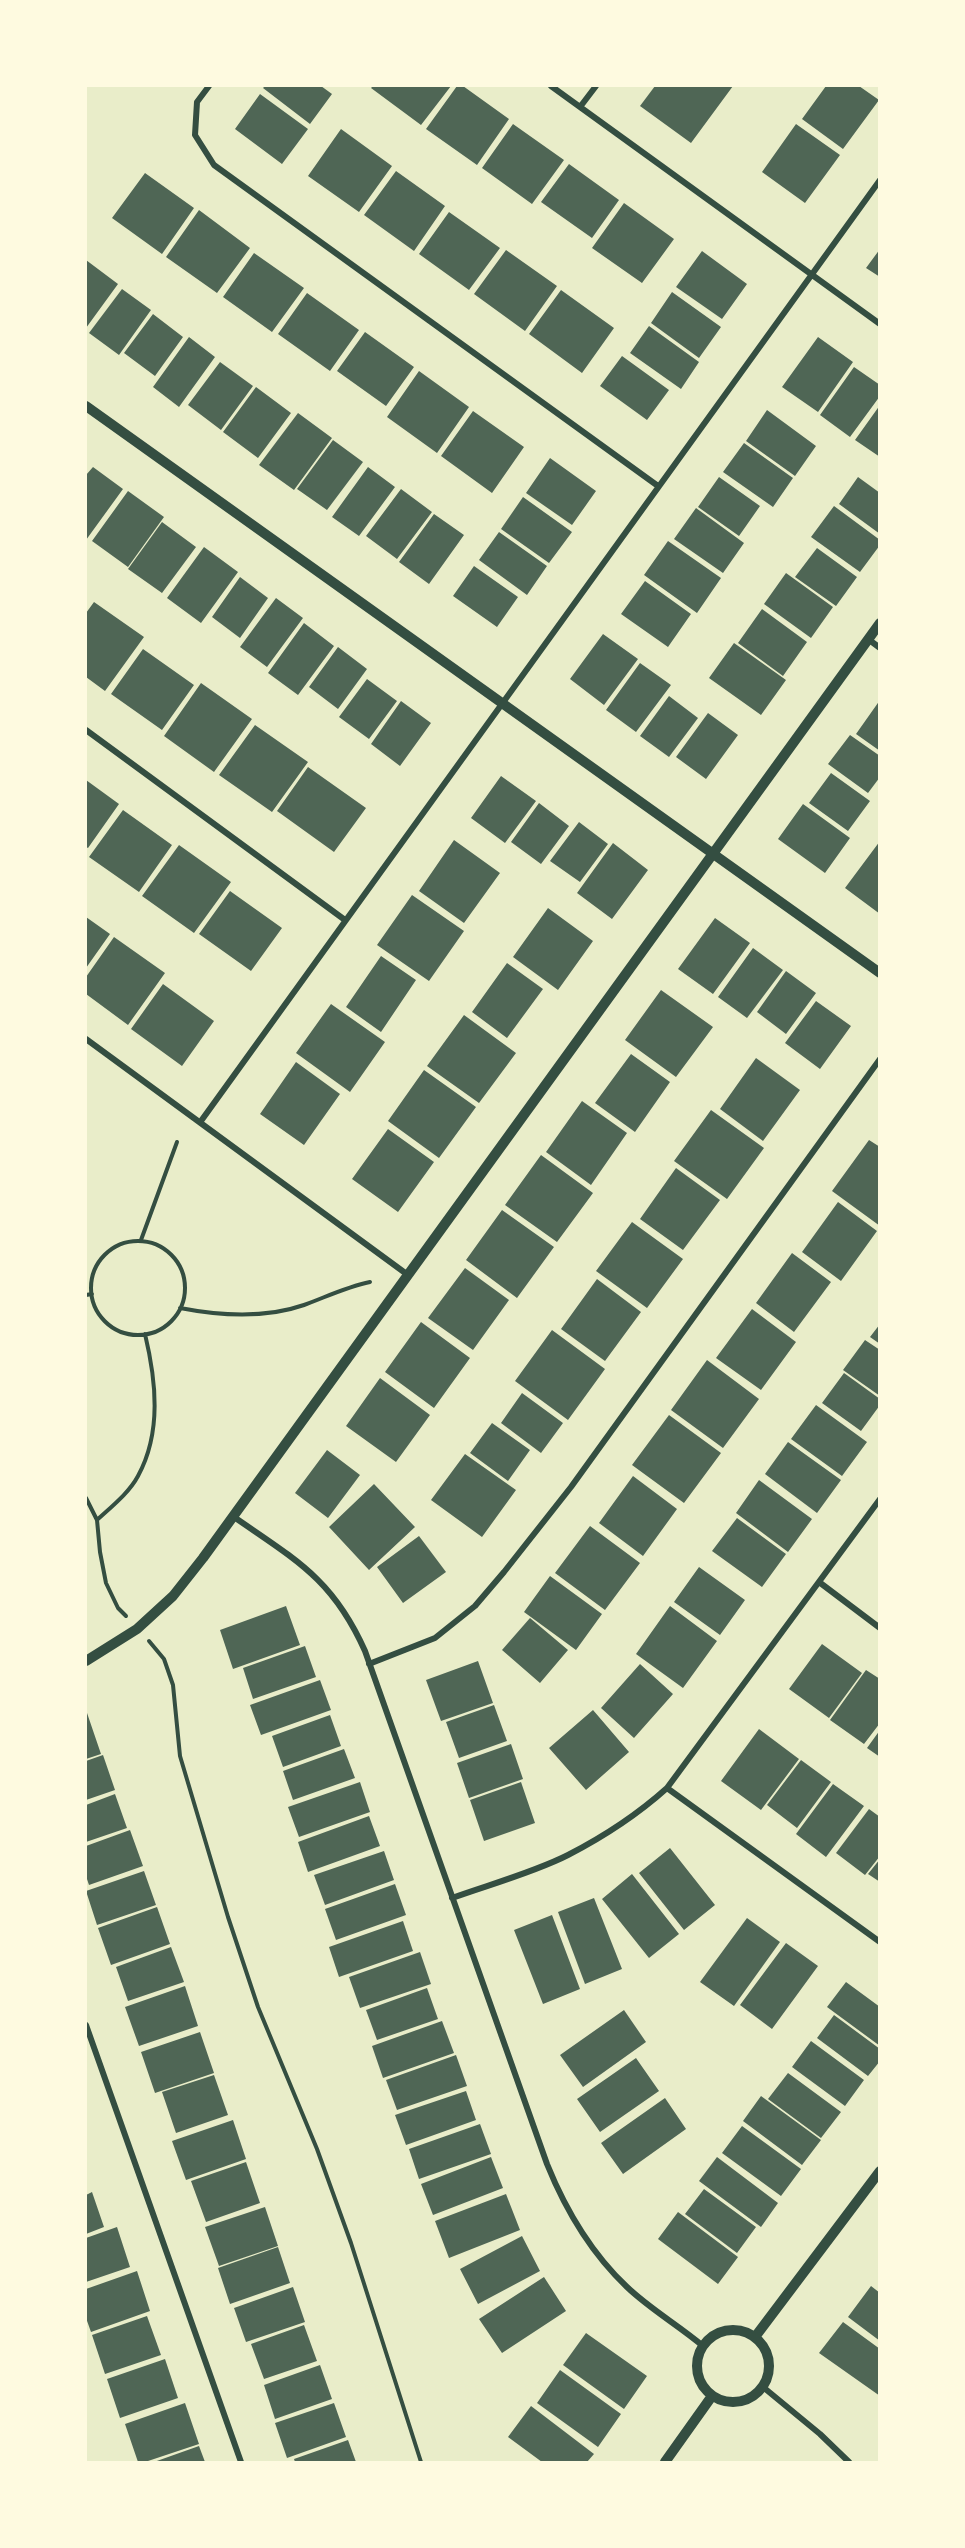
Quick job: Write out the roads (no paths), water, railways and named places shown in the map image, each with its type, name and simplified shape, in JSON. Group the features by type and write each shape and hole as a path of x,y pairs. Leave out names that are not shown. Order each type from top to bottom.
{"street":[{"path":"209,86 197,102 195,135 214,165 658,486"},
{"path":"551,86 879,324"},
{"path":"580,107 596,86"},
{"path":"201,1121 879,180"},
{"path":"86,406 879,973"},
{"path":"86,1661 137,1629 173,1596 234,1516 879,623"},
{"path":"868,639 879,648"},
{"path":"86,730 345,920"},
{"path":"86,1039 201,1121 408,1275"},
{"path":"369,1664 435,1638 475,1606 571,1487 879,1059"},
{"path":"452,1898 567,1856 651,1803 667,1788 879,1499"},
{"path":"234,1516 299,1562 326,1587 342,1606 355,1628 547,2164 574,2222 592,2248 627,2287 703,2346"},
{"path":"819,1582 879,1628"},
{"path":"667,1788 879,1942"},
{"path":"86,2025 241,2463"},
{"path":"755,2337 879,2171"},
{"path":"727,2330 737,2330 755,2337 764,2347 769,2360 768,2374 763,2387 745,2400 734,2402 712,2396 702,2386 698,2372 697,2359 703,2346 709,2338 727,2330"},
{"path":"763,2387 820,2434 849,2463"},
{"path":"665,2463 712,2396"}]}
